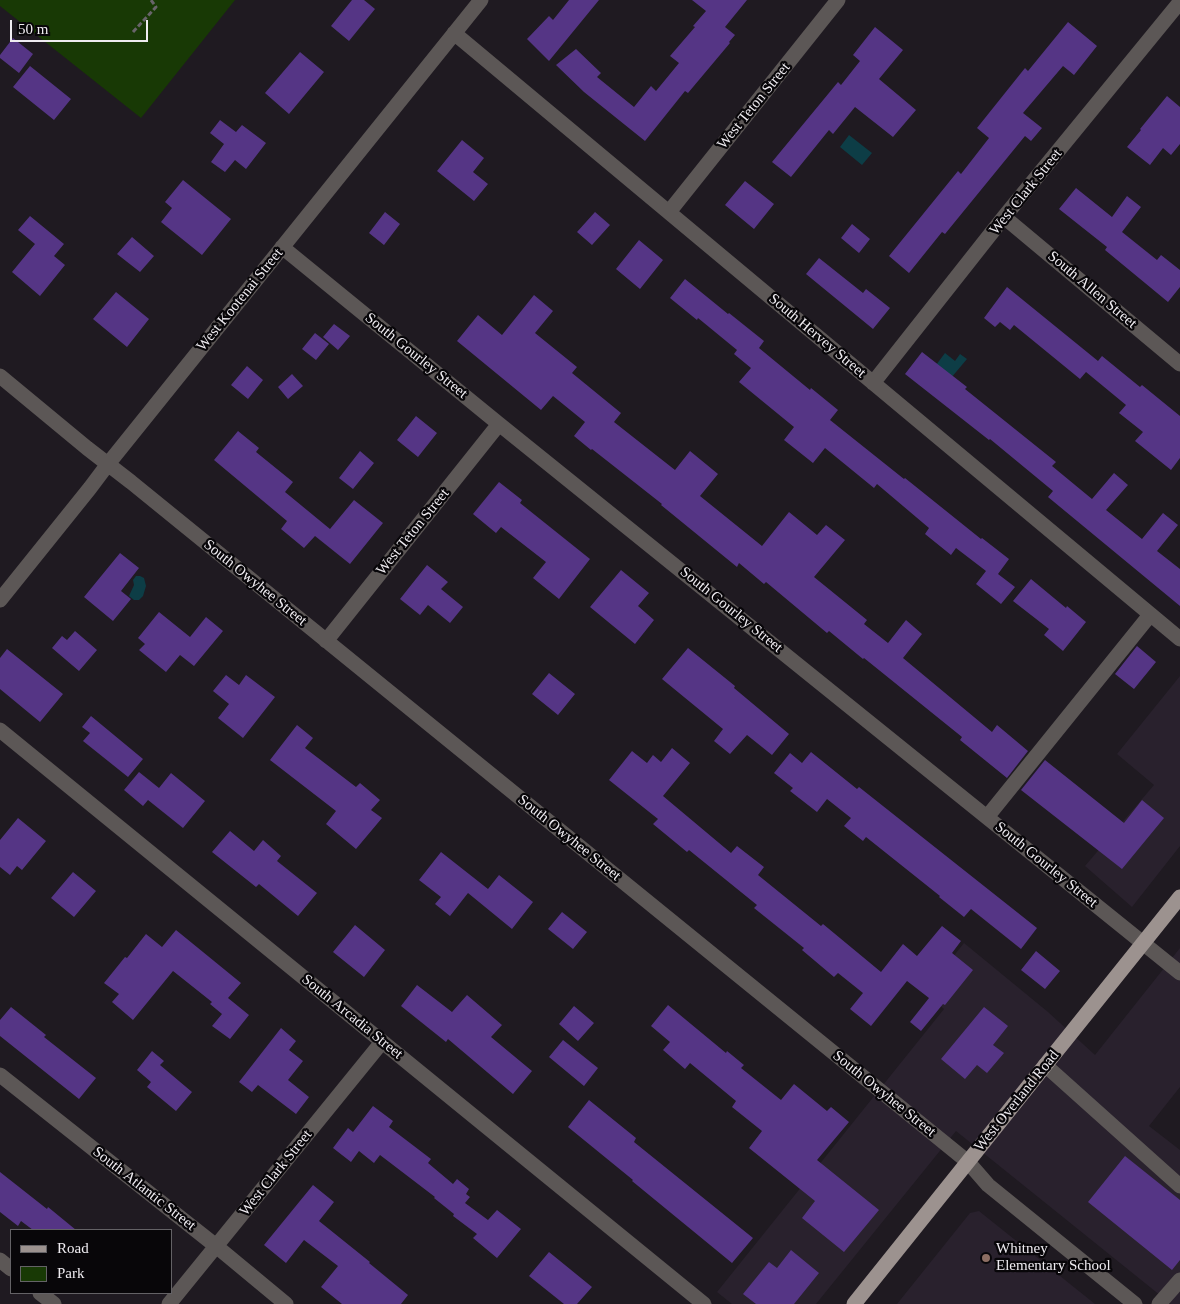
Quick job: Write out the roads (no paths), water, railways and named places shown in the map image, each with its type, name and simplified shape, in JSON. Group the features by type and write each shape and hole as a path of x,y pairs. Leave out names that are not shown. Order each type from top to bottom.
{"main road":[{"name":"West Overland Road","path":"854,1304 1180,897"}],"street":[{"name":"West Kootenai Street","path":"0,600 481,0"},
{"name":"West Teton Street","path":"669,212 838,0"},
{"name":"West Clark Street","path":"873,383 1004,217 1180,2"},
{"name":"South Hervey Street","path":"454,33 1180,639"},
{"name":"South Allen Street","path":"1004,217 1180,364"},
{"name":"South Gourley Street","path":"282,247 1180,973"},
{"name":"South Owyhee Street","path":"0,376 968,1162 988,1185 1135,1304"},
{"name":"West Teton Street","path":"326,641 499,424"},
{"path":"987,817 1150,615"},
{"name":"South Arcadia Street","path":"0,730 704,1304"},
{"name":"West Clark Street","path":"169,1304 382,1042"},
{"path":"1045,1065 1180,1186"},
{"name":"South Atlantic Street","path":"0,1075 216,1246 286,1304"},
{"path":"0,1260 10,1268"},
{"path":"1159,1304 1180,1280"},
{"path":"41,1294 54,1304"}],"water":[{"path":"849,135 872,153 862,165 840,147"},
{"path":"945,353 955,361 960,354 967,359 951,378 936,365"},
{"path":"136,576 144,578 146,586 143,596 139,600 134,600 129,596 134,585 133,580"}],"place":[{"name":"Whitney Elementary School","path":"986,1258"}]}
